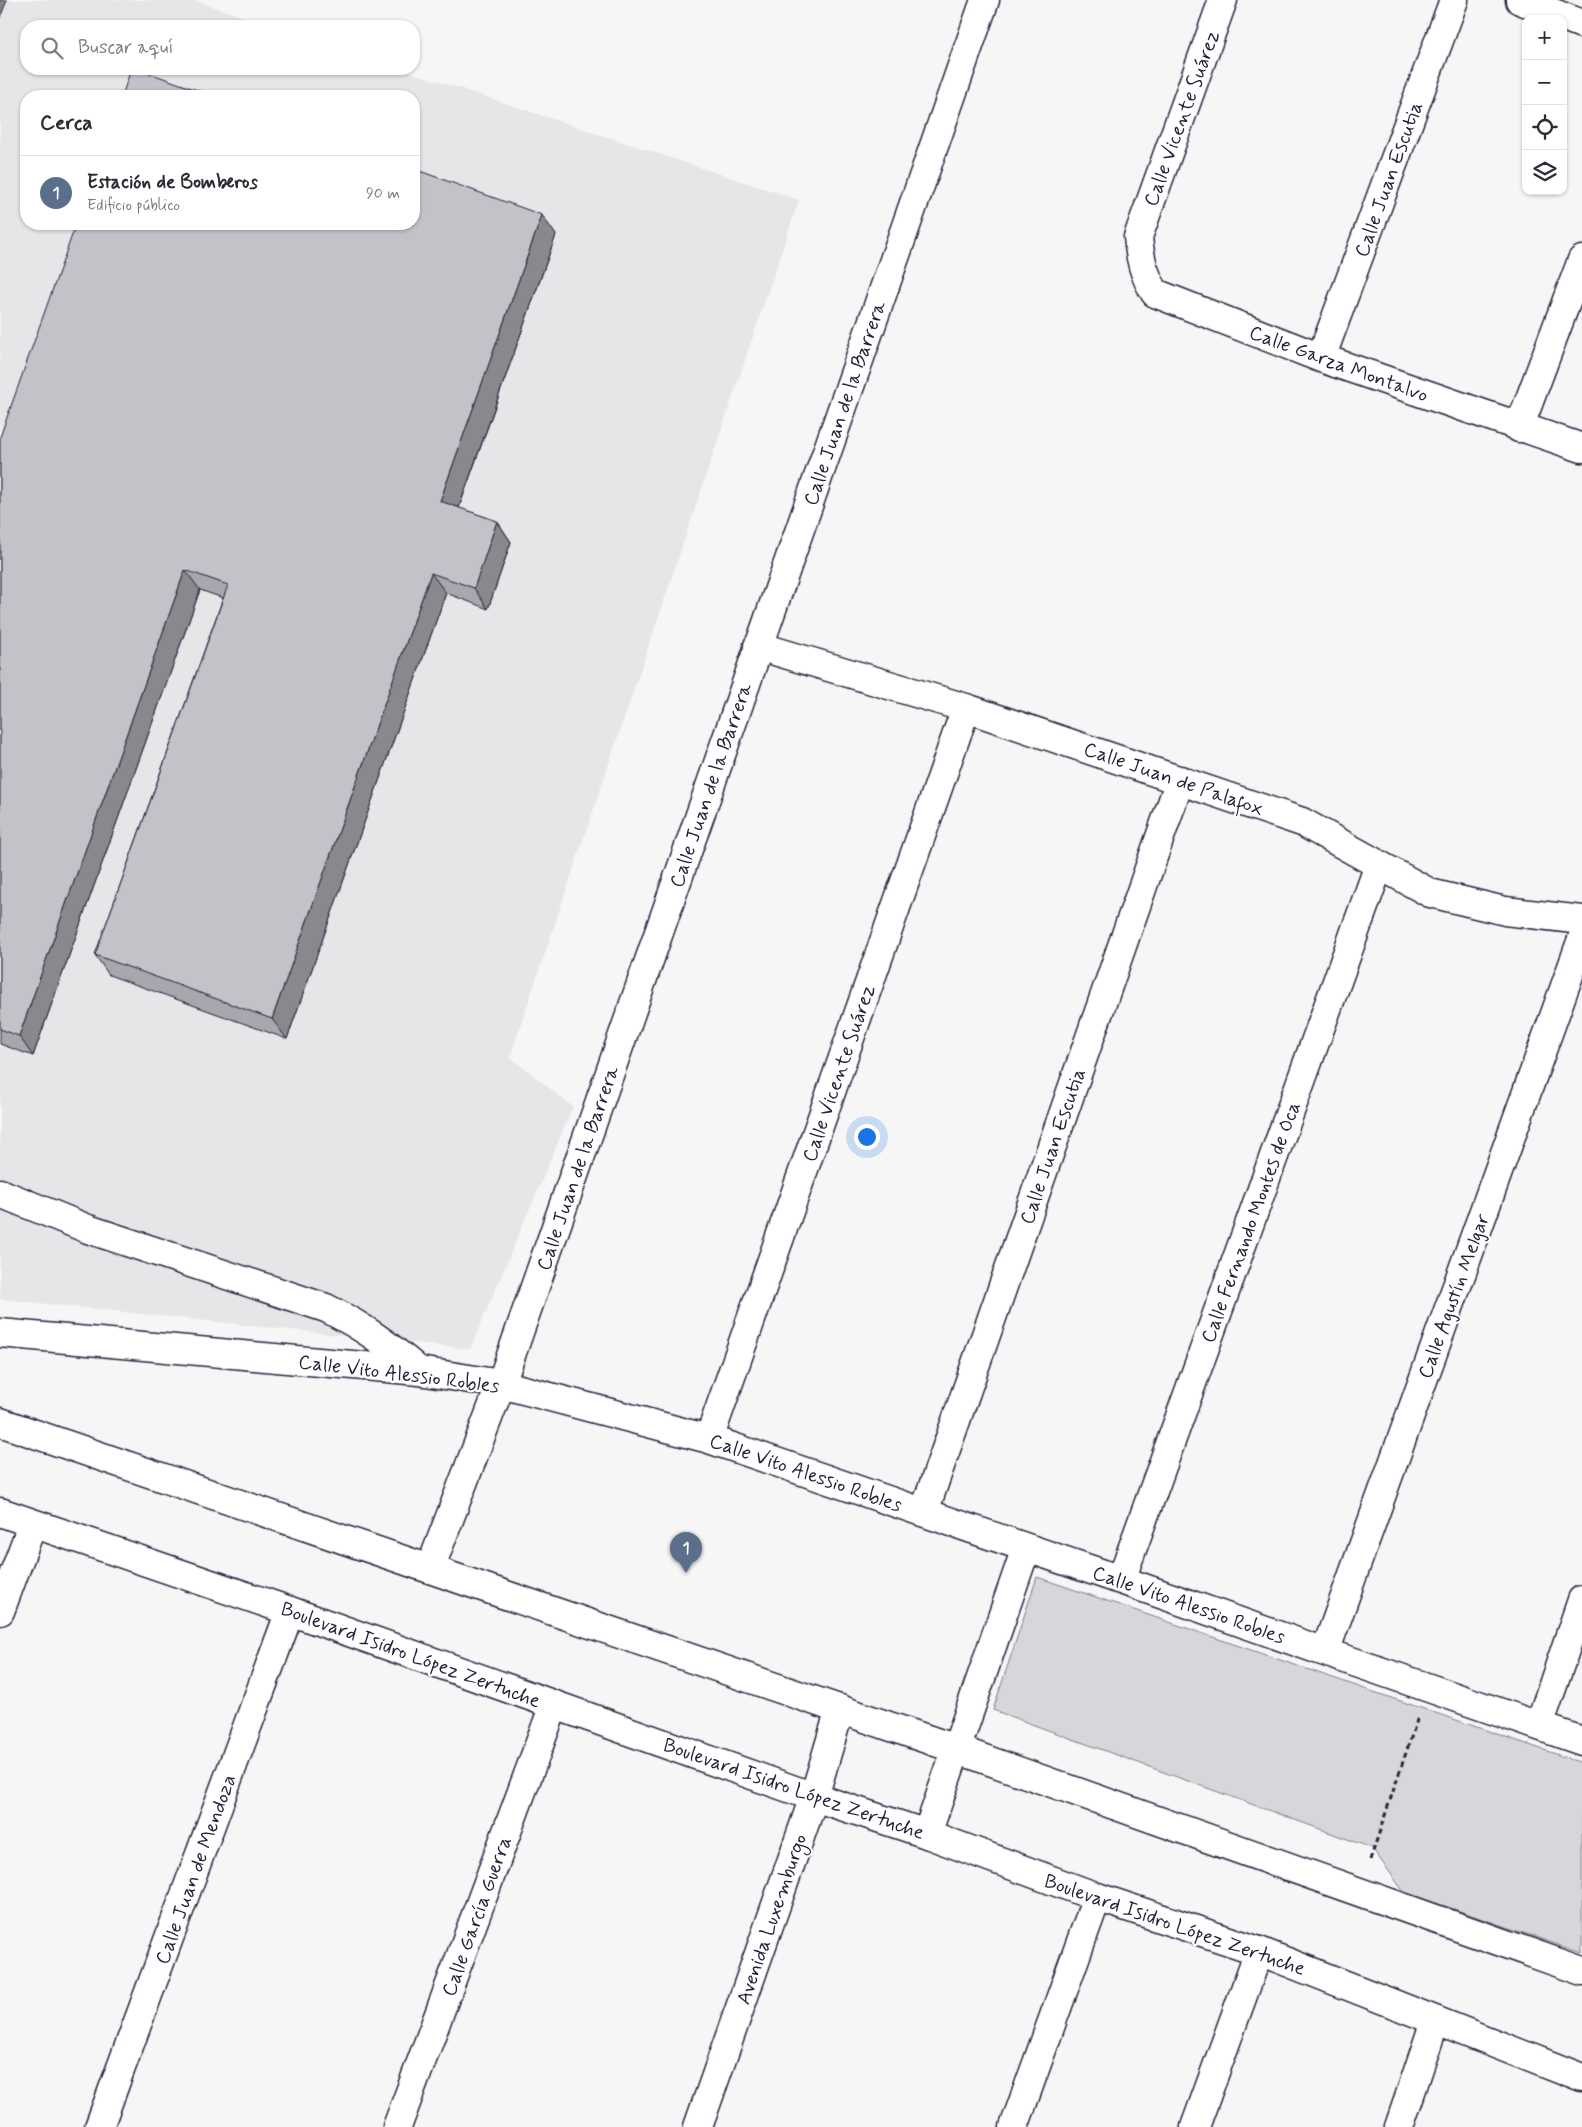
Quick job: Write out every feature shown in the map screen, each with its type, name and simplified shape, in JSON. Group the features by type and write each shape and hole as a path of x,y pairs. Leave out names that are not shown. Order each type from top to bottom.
{"street":[{"name":"Calle Juan de la Barrera","path":"430,1569 501,1384 985,0"},
{"name":"Calle Vicente Suárez","path":"1138,237 1223,0"},
{"name":"Calle Juan Escutia","path":"1321,358 1454,0"},
{"path":"1520,0 1582,24"},
{"name":"Calle Garza Montalvo","path":"1138,237 1140,259 1146,278 1155,293 1321,358 1519,428 1582,448"},
{"path":"1519,428 1582,260"},
{"name":"Calle Juan de Palafox","path":"758,646 966,708 1302,822 1430,893 1505,911 1582,920"},
{"name":"Calle Vicente Suárez","path":"710,1439 966,708"},
{"name":"Calle Juan Escutia","path":"924,1512 1180,780"},
{"name":"Calle Fernando Montes de Oca","path":"1121,1580 1379,865"},
{"name":"Calle Agustín Melgar","path":"1325,1652 1582,939"},
{"path":"0,1194 88,1228 326,1308 376,1335 419,1371"},
{"name":"Calle Vito Alessio Robles","path":"0,1333 419,1371 501,1384 710,1439 1582,1741"},
{"path":"0,1422 956,1749 1582,1971"},
{"name":"Boulevard Isidro López Zertuche","path":"0,1512 32,1525 290,1611 814,1797 927,1834 1096,1897 1258,1951 1582,2078"},
{"path":"0,1611 32,1525"},
{"path":"927,1834 1026,1548"},
{"path":"1539,1726 1582,1600"},
{"name":"Calle Juan de Mendoza","path":"99,2127 290,1611"},
{"name":"Calle García Guerra","path":"397,2127 554,1705"},
{"name":"Avenida Luxemburgo","path":"698,2127 814,1797 840,1709"},
{"path":"1014,2127 1096,1897"},
{"path":"1195,2127 1258,1951"},
{"path":"1399,2127 1436,2021"}],"path":[{"path":"1359,1892 1428,1688"}],"shaded area":[{"path":"0,0 193,0 254,20 20,20 20,75 419,75 799,200 510,1057 573,1107 470,1349 0,1299"},
{"path":"1037,1577 1582,1763 1582,1953 1404,1892 1372,1848 993,1710"}],"building":[{"path":"129,75 155,75 197,90 124,90"},
{"path":"420,171 542,215 440,501 497,521 474,588 431,573 272,1019 95,955 228,585 185,570 19,1036 0,1029 0,437 74,230 420,230"}],"place":[{"name":"Estación de Bomberos","path":"686,1573"}]}
